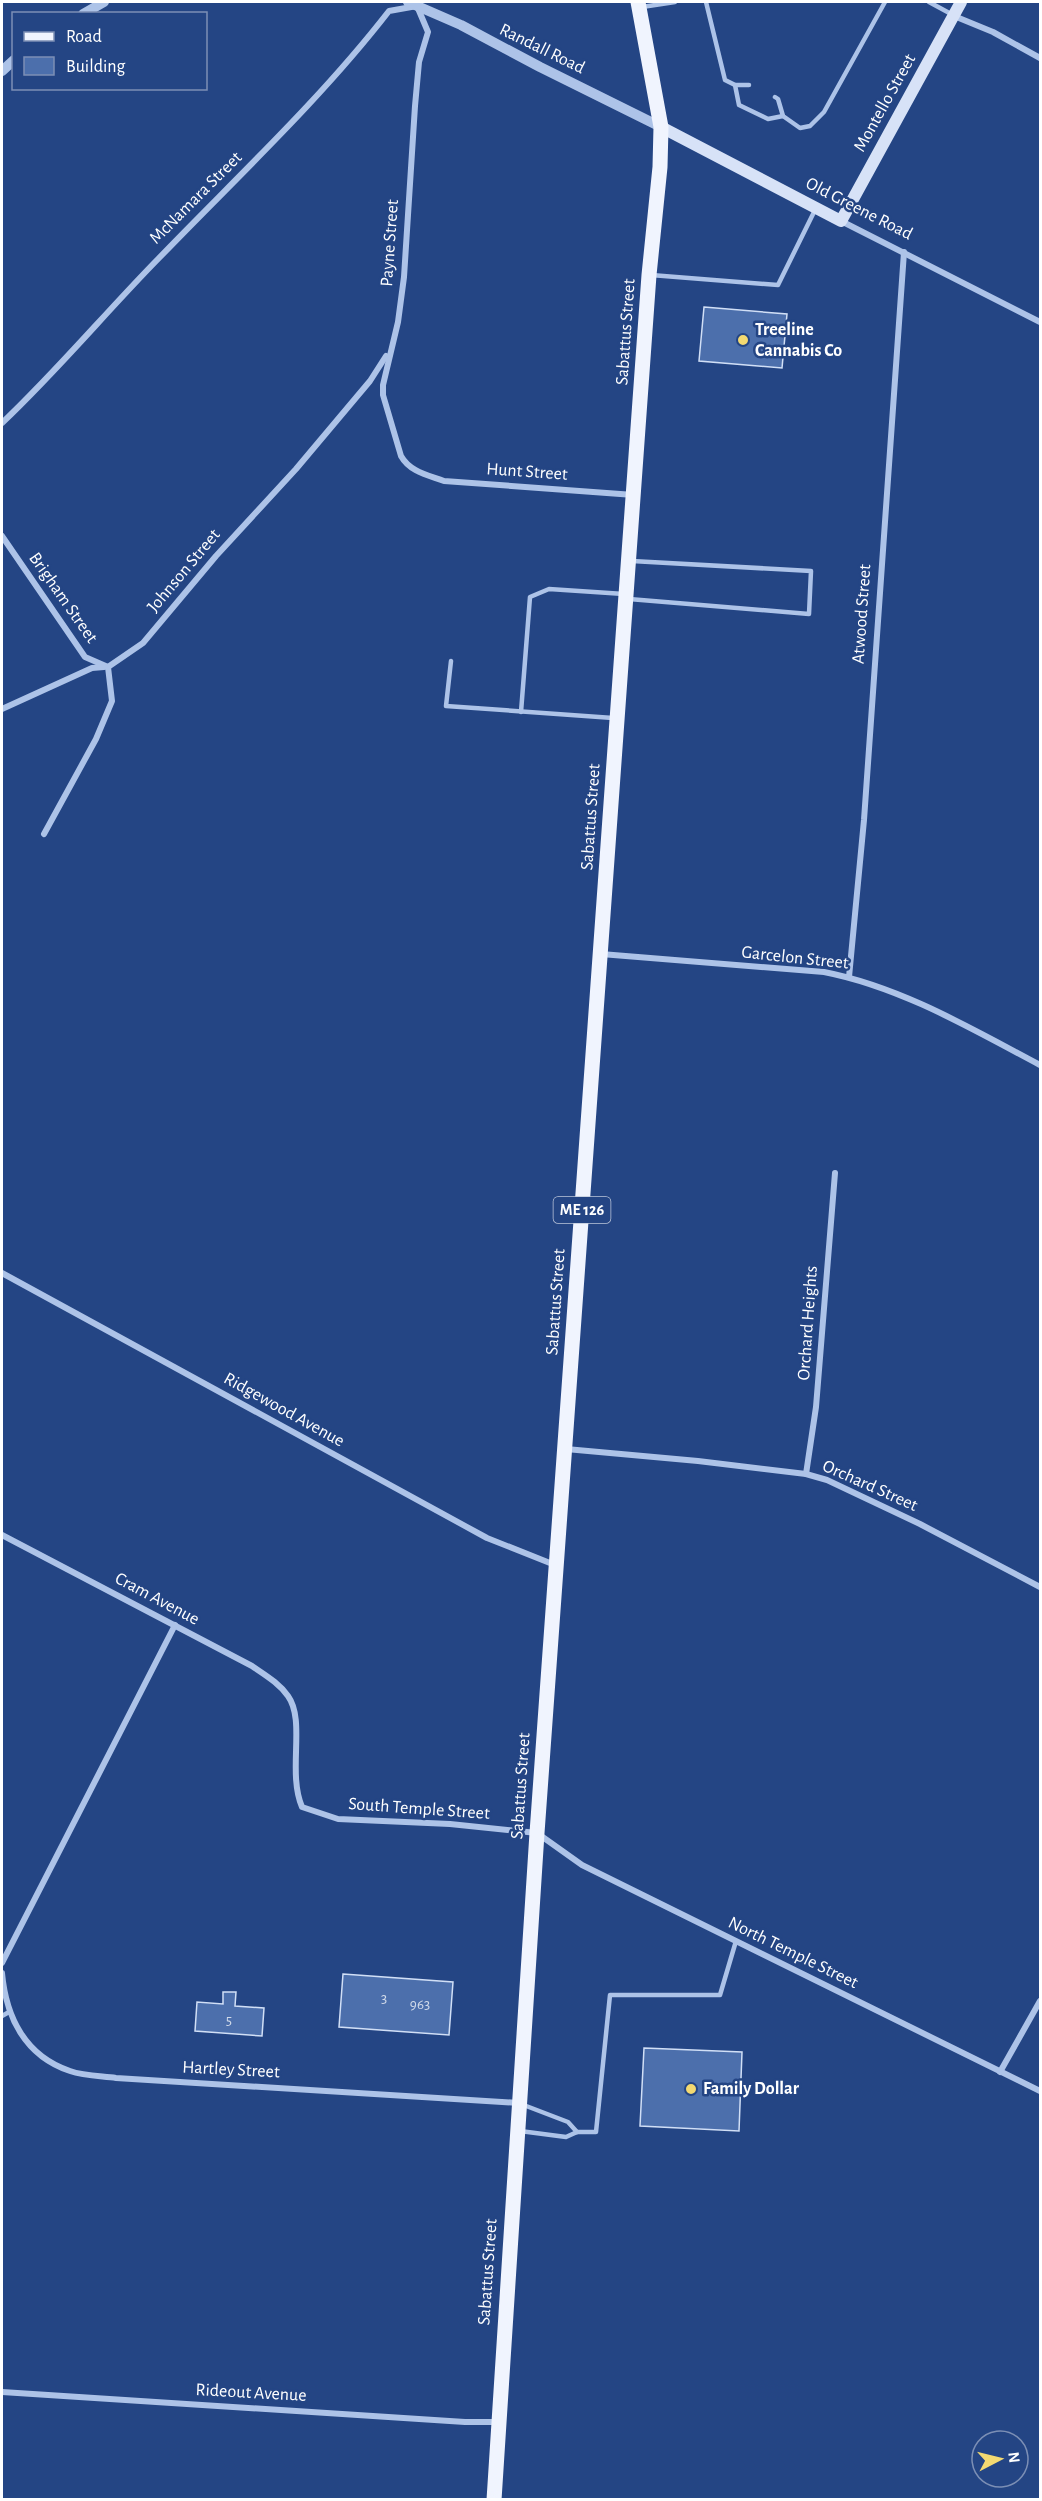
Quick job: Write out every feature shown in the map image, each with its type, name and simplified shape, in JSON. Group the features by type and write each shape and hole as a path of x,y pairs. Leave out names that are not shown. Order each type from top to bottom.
{"main road":[{"name":"Montello Street","path":"841,221 961,2"},
{"name":"Sabattus Street","path":"494,2499 516,2130 556,1565 633,495 660,167 661,126 639,5"},
{"name":"Old Greene Road","path":"661,126 841,221"}],"street":[{"path":"86,12 104,2"},
{"name":"Randall Road","path":"413,4 461,25 540,67 661,126"},
{"name":"Payne Street","path":"413,4 428,32 419,62 404,277 398,322 383,395 401,456 405,464 420,473"},
{"name":"McNamara Street","path":"2,423 32,395 157,260 295,119 389,11 413,4"},
{"path":"954,15 993,32 1041,58"},
{"name":"Old Greene Road","path":"841,221 1041,322"},
{"name":"Atwood Street","path":"849,977 864,820 904,252"},
{"name":"Johnson Street","path":"108,667 143,643 216,556 296,469 370,381 392,344"},
{"name":"Hunt Street","path":"420,473 444,481 633,495"},
{"name":"Brigham Street","path":"2,537 85,657 108,667"},
{"path":"2,709 92,668 108,667 112,701 96,739 44,834"},
{"name":"Garcelon Street","path":"601,954 825,972 849,977 867,982 962,1023 1041,1065"},
{"name":"Orchard Heights","path":"806,1474 816,1407 835,1173"},
{"name":"Ridgewood Avenue","path":"2,1274 487,1538 556,1565"},
{"name":"Orchard Street","path":"565,1449 698,1461 806,1474 827,1480 921,1524 1041,1587"},
{"name":"Cram Avenue","path":"2,1535 252,1666 277,1683 291,1700"},
{"path":"2,1963 175,1625"},
{"name":"South Temple Street","path":"291,1700 296,1719 294,1762 297,1795 302,1807 338,1819 450,1824 537,1833"},
{"name":"North Temple Street","path":"537,1833 582,1865 1041,2091"},
{"name":"Hartley Street","path":"2,1973 9,2012 22,2036 50,2063 85,2075 519,2103"},
{"path":"1000,2072 1041,2001"},
{"name":"Rideout Avenue","path":"2,2392 465,2422 498,2422"}],"lane":[{"path":"639,5 675,2"},
{"path":"706,2 725,80 735,85 749,85"},
{"path":"775,97 778,99 783,116 800,128 810,126 824,112 885,2"},
{"path":"929,2 954,15"},
{"path":"735,85 739,105 768,119 783,116"},
{"path":"650,275 778,285 816,208"},
{"path":"521,712 530,597 549,588 809,614 811,571 629,560"},
{"path":"451,661 446,706 618,718"},
{"path":"516,2130 566,2136 577,2132 596,2132 610,1995 720,1995 736,1941"},
{"path":"2,2016 9,2012"},
{"path":"519,2103 568,2122 577,2132"}],"building":[{"path":"704,307 787,314 782,368 699,361"},
{"path":"343,1974 453,1982 449,2035 339,2027"},
{"path":"223,1992 236,1992 235,2006 264,2008 262,2036 195,2031 197,2002 223,2004"},
{"name":"Family Dollar","path":"644,2048 742,2052 739,2131 640,2126"}],"place":[{"name":"Treeline Cannabis Co","path":"743,340"},
{"name":"Family Dollar","path":"691,2089"}]}
